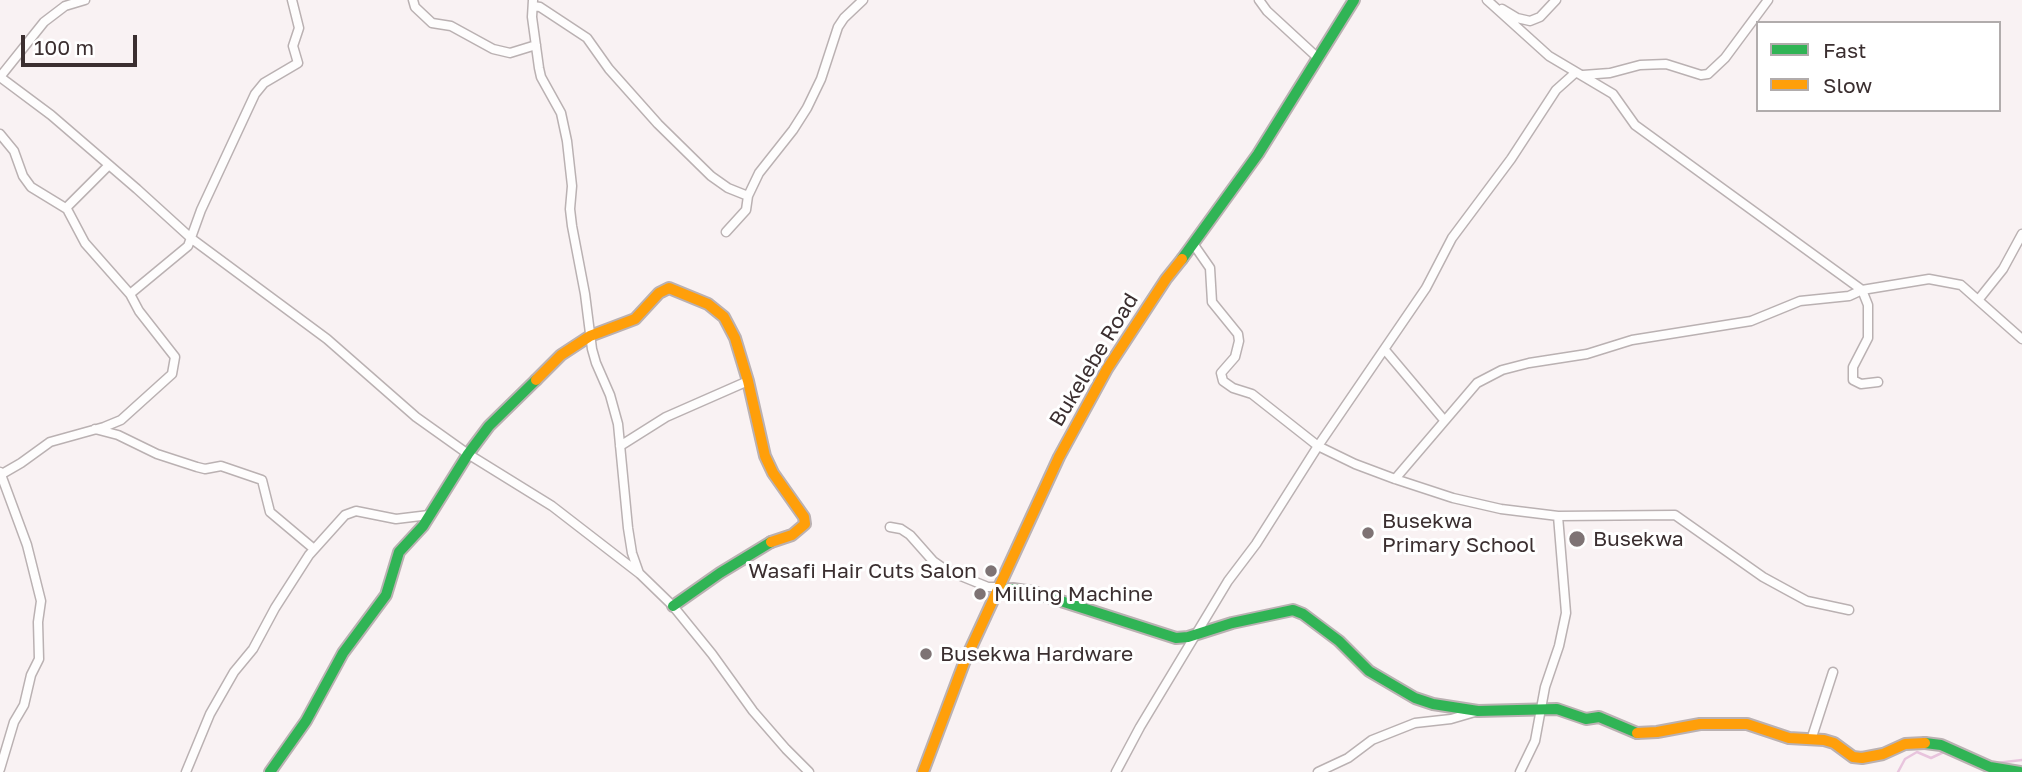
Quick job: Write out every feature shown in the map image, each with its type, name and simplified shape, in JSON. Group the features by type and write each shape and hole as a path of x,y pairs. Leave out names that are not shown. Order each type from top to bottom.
{"street":[{"path":"85,0 65,6 44,22 0,77 51,115 192,239 319,332 416,417 468,454 552,506 640,574 674,606 753,712 809,772"},
{"path":"130,294 188,246 204,203 255,94 264,83 298,63 293,46 299,28 292,0"},
{"path":"413,0 415,6 432,23 451,26 493,49 510,52 536,45"},
{"path":"726,232 746,210 748,196 764,166 807,108 821,79 838,27 863,0"},
{"path":"1259,0 1267,11 1318,58"},
{"name":"Bukelebe Road","path":"923,772 962,670 1059,457 1107,369 1166,279 1194,245 1258,154 1354,0"},
{"path":"1487,0 1528,39 1577,74 1613,94 1635,125 1863,290 1868,305 1868,338 1853,367 1853,380 1861,384 1878,382"},
{"path":"1496,8 1530,21 1541,17 1556,0"},
{"path":"1116,772 1234,571 1262,535 1318,446 1426,288 1452,238 1511,159 1556,90 1577,74 1610,73 1640,65 1665,64 1701,75 1708,74 1725,58 1768,0"},
{"path":"533,3 541,77 561,113 568,141 572,186 571,218 590,336 596,363 615,411 628,528 632,553 640,574"},
{"path":"533,3 587,37 609,69 658,124 712,176 728,188 748,196"},
{"path":"0,134 13,151 23,176 31,187 66,208 85,243 130,294 139,311 175,357 175,370 121,420 50,442 15,468 1,473 27,545 41,601 38,622 39,659 31,675 24,705 14,722 0,769"},
{"path":"66,208 109,165"},
{"path":"1979,299 2019,247 2022,234"},
{"path":"1194,245 1210,268 1212,302 1238,334 1235,356 1221,373 1223,381 1233,388 1252,394 1318,446 1395,479 1477,503 1531,514 1675,515 1763,577 1807,601 1849,610"},
{"path":"1395,479 1477,383 1502,370 1587,354 1632,340 1751,321 1800,301 1849,296 1863,290 1929,279 1961,285 2022,339"},
{"path":"270,772 306,721 343,653 386,595 399,552 420,531 468,454 496,418 550,364 590,336 635,319 667,288 676,289 708,304 724,317 735,338 748,381 765,456 806,523 792,535 768,543 674,606"},
{"path":"1385,350 1444,420"},
{"path":"620,446 666,417 748,381"},
{"path":"95,429 118,435 157,454 197,467 205,469 221,466 262,480 270,512 314,549"},
{"path":"186,772 210,714 234,672 253,649 275,608 314,549 345,515 365,511 396,519 429,515"},
{"path":"1520,772 1535,741 1545,687 1559,646 1566,613 1558,516"},
{"path":"890,527 911,535 937,565 988,587 1032,592 1169,636 1182,638 1197,635 1233,623 1293,610 1303,614 1339,641 1369,671 1415,698 1433,704 1478,711 1557,709 1586,719 1599,717 1639,733 1734,722 1767,729 1789,738 1834,743 1853,757 1862,758 1883,754 1905,744 1928,743 1990,767 2020,772"},
{"path":"1811,740 1833,672"},
{"path":"1318,772 1348,758 1372,740 1415,723 1451,719 1478,711"}],"waterway":[{"path":"1898,772 1905,759 1917,752 1931,758 1946,751"},
{"path":"1996,763 2022,760"}],"traffic: fast":[{"path":"1182,259 1258,154 1354,0"},
{"path":"270,772 306,721 343,653 386,595 399,552 423,526 468,454 489,426 536,380"},
{"path":"673,606 771,542"},
{"path":"998,590 1033,592 1176,638 1293,610 1303,614 1339,641 1369,671 1415,698 1433,704 1478,711 1557,709 1586,719 1599,717 1637,733"},
{"path":"1925,743 1941,745 1990,767 2020,772"}],"traffic: slow":[{"path":"923,772 964,663 1059,457 1107,369 1182,259"},
{"path":"536,380 561,355 590,336 635,319 659,293 669,288 708,304 724,317 735,338 765,456 773,473 804,517 805,524 792,535 771,542"},
{"path":"1637,733 1700,724 1747,724 1789,738 1824,740 1834,743 1853,757 1862,758 1883,754 1905,744 1925,743"}],"place":[{"name":"Busekwa Primary School","path":"1368,533"},
{"name":"Busekwa","path":"1577,539"},
{"name":"Wasafi Hair Cuts Salon","path":"991,571"},
{"name":"Milling Machine","path":"980,594"},
{"name":"Busekwa Hardware","path":"926,654"}]}
